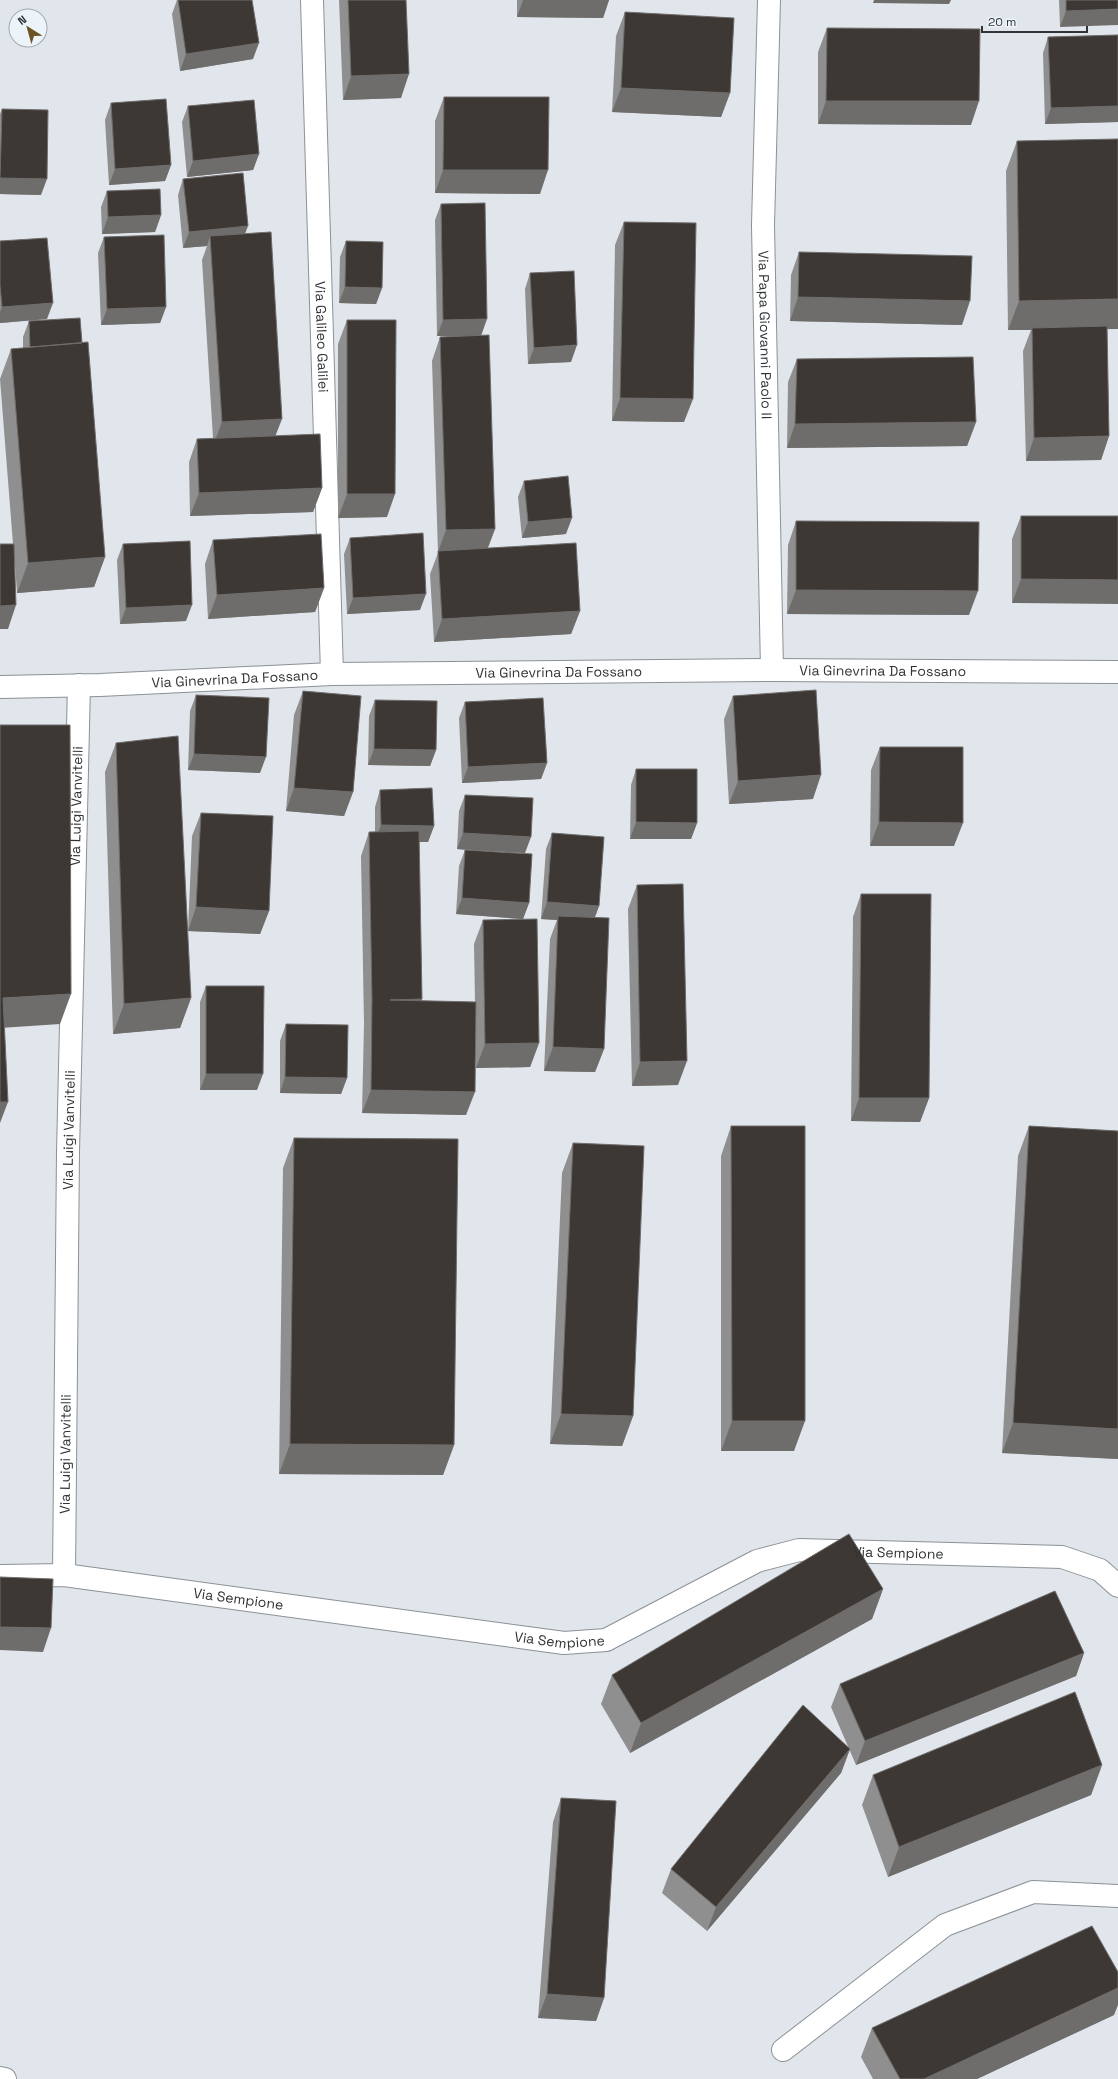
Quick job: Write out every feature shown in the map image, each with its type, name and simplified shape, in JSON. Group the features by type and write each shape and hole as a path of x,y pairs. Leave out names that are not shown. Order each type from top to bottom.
{"street":[{"name":"Via Galileo Galilei","path":"312,0 332,674"},
{"name":"Via Papa Giovanni Paolo II","path":"769,0 763,225 772,670"},
{"name":"Via Ginevrina Da Fossano","path":"0,687 332,674 772,670 1118,672"},
{"name":"Via Luigi Vanvitelli","path":"64,1575 68,1152 79,685"},
{"name":"Via Sempione","path":"0,1576 64,1575 564,1643 606,1640 757,1561 799,1550 1062,1557 1100,1570 1118,1586"},
{"path":"783,2050 945,1925 1033,1892 1118,1896"},
{"path":"0,2078 5,2079"}],"building":[{"path":"178,0 252,0 259,43 186,54"},
{"path":"348,0 406,0 409,74 351,76"},
{"path":"1066,0 1118,0 1118,9 1066,11"},
{"path":"625,12 734,18 730,93 621,88"},
{"path":"827,28 980,29 979,101 826,101"},
{"path":"1118,35 1118,106 1051,108 1048,37"},
{"path":"444,97 549,97 548,170 443,170"},
{"path":"166,99 171,165 115,169 111,103"},
{"path":"254,100 259,154 193,161 188,106"},
{"path":"2,109 48,110 47,179 0,178"},
{"path":"1118,139 1118,299 1019,301 1017,141"},
{"path":"243,173 248,226 189,232 183,179"},
{"path":"160,189 161,215 108,217 107,191"},
{"path":"485,203 487,319 443,320 441,204"},
{"path":"624,222 696,223 693,399 620,398"},
{"path":"271,232 282,419 222,422 210,236"},
{"path":"164,235 166,307 107,309 104,237"},
{"path":"47,238 53,303 2,307 0,285 0,241"},
{"path":"346,241 383,242 382,288 345,287"},
{"path":"799,252 972,256 970,301 798,297"},
{"path":"574,271 577,345 534,348 530,273"},
{"path":"80,318 82,343 30,347 29,321"},
{"path":"347,320 396,320 395,494 347,494"},
{"path":"1107,326 1109,436 1034,438 1032,328"},
{"path":"489,335 495,529 446,530 440,337"},
{"path":"88,342 105,557 28,563 11,349"},
{"path":"973,357 976,422 795,424 797,359"},
{"path":"320,434 322,488 199,493 197,439"},
{"path":"568,476 572,518 528,522 524,481"},
{"path":"1021,516 1118,516 1118,580 1021,579"},
{"path":"796,521 979,522 978,591 796,590"},
{"path":"423,533 426,594 353,598 350,538"},
{"path":"321,534 324,588 217,595 213,540"},
{"path":"190,541 192,605 126,608 123,544"},
{"path":"576,543 580,611 442,619 438,551"},
{"path":"0,544 14,544 16,605 0,606"},
{"path":"816,690 821,775 738,781 733,696"},
{"path":"303,691 361,696 353,792 294,788"},
{"path":"196,695 269,698 266,757 194,754"},
{"path":"543,698 547,763 468,767 465,702"},
{"path":"375,700 437,701 436,750 374,749"},
{"path":"0,725 70,725 71,994 3,998 8,1102 0,1102"},
{"path":"178,736 191,998 124,1004 116,743"},
{"path":"880,747 963,747 963,823 879,822"},
{"path":"636,769 697,769 697,823 636,822"},
{"path":"432,788 434,826 381,825 380,790"},
{"path":"465,795 533,798 531,837 463,833"},
{"path":"201,813 273,816 269,911 196,907"},
{"path":"419,831 422,999 390,1000 476,1002 475,1092 371,1090 372,1000 369,832"},
{"path":"552,833 604,837 599,906 547,902"},
{"path":"465,850 532,854 529,903 462,898"},
{"path":"683,884 687,1061 640,1062 637,885"},
{"path":"861,894 931,894 929,1098 859,1098"},
{"path":"558,916 609,918 604,1049 553,1047"},
{"path":"537,919 539,1043 485,1044 483,920"},
{"path":"206,986 264,986 263,1074 206,1074"},
{"path":"286,1024 348,1025 347,1078 285,1077"},
{"path":"731,1126 805,1126 805,1421 732,1421"},
{"path":"1029,1126 1118,1131 1118,1429 1013,1423"},
{"path":"294,1138 458,1139 454,1445 290,1444"},
{"path":"573,1143 644,1146 633,1416 561,1414"},
{"path":"849,1534 883,1589 641,1723 612,1675"},
{"path":"0,1577 53,1579 51,1628 0,1627"},
{"path":"1055,1591 1084,1653 865,1741 840,1684"},
{"path":"1075,1692 1102,1765 899,1847 873,1775"},
{"path":"803,1705 850,1749 716,1907 671,1869"},
{"path":"561,1798 616,1801 604,1998 547,1994"},
{"path":"1092,1926 1118,1972 1118,1988 924,2079 900,2079 872,2028"}]}
